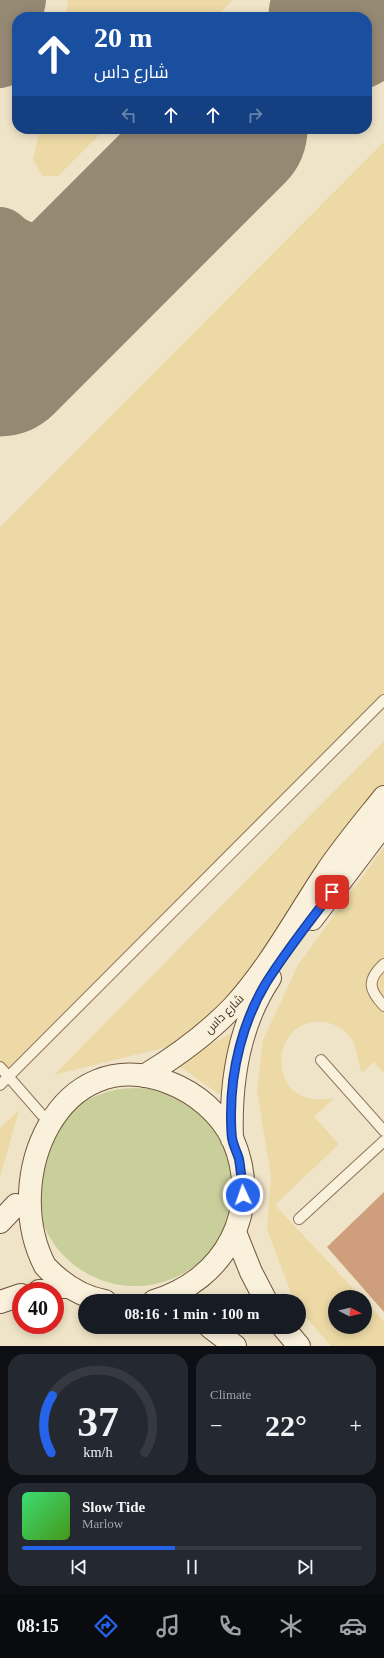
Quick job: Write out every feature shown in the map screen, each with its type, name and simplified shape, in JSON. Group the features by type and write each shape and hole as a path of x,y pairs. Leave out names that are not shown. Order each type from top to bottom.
{"street":[{"name":"شارع داس","path":"144,1076 192,1044 233,1006 268,961 326,873 384,797"},
{"name":"شارع داس","path":"232,1139 232,1086 237,1059 253,1008 281,961 341,879 384,824"},
{"path":"83,1294 68,1286 48,1269 28,1243 16,1205 15,1185 18,1166 21,1154 32,1131 42,1115 56,1102 71,1091 88,1083 106,1077 125,1075 144,1076 168,1082 196,1096 222,1123 232,1139 238,1157 242,1176 243,1195 235,1232 216,1264 187,1288 174,1294"},
{"path":"0,1222 16,1205"},
{"path":"235,1232 250,1272 262,1294"},
{"path":"64,1287 68,1286"},
{"path":"0,1302 12,1299"},
{"path":"219,1334 235,1346"},
{"path":"289,1334 299,1346"}],"lane":[{"path":"0,1085 384,700"},
{"path":"384,964 373,976 371,982 374,994 384,1006"},
{"path":"322,1060 384,1131"},
{"path":"0,1067 42,1115"},
{"path":"299,1219 384,1141"}],"green space":[{"path":"125,1088 145,1088 173,1095 198,1110 212,1124 227,1149 234,1177 234,1197 227,1225 212,1250 198,1264 173,1279 164,1282 145,1286 125,1286 97,1279 72,1264 58,1250 43,1225 40,1216 36,1197 36,1177 43,1149 58,1124 72,1110 97,1095 106,1092"}],"sand":[{"path":"68,0 233,0 221,12 66,12"},
{"path":"39,134 100,134 58,176 43,176 33,160"},
{"path":"384,142 384,699 0,1084 0,527"},
{"path":"384,741 384,783 229,1002 200,1029 167,1047 54,1075"},
{"path":"384,847 384,1073 374,1062 362,1073 356,1049 352,1040 338,1026 323,1022 305,1024 292,1033 284,1047 281,1063 285,1079 295,1091 311,1099 334,1098 314,1117 339,1144 275,1205 354,1290 328,1290 328,1334 372,1334 372,1308 384,1321 384,1346 331,1346 306,1317 306,1294 291,1294 267,1229 271,1176 257,1091 263,1040 298,965"},
{"path":"235,1031 229,1101 176,1064"},
{"path":"19,1110 0,1177 0,1128"}],"building":[{"path":"384,1192 384,1312 372,1298 372,1290 365,1290 327,1247"}],"taxiway":[{"path":"13,12 16,0"},
{"path":"0,58 12,14"},
{"path":"0,237 12,246 35,254 62,255 112,249"}],"runway":[{"path":"349,12 361,0"},
{"path":"0,361 227,134"}],"route":[{"path":"243,1195 242,1176 232,1139 231,1113 232,1086 244,1033 253,1008 266,984 281,961 332,892"}]}
